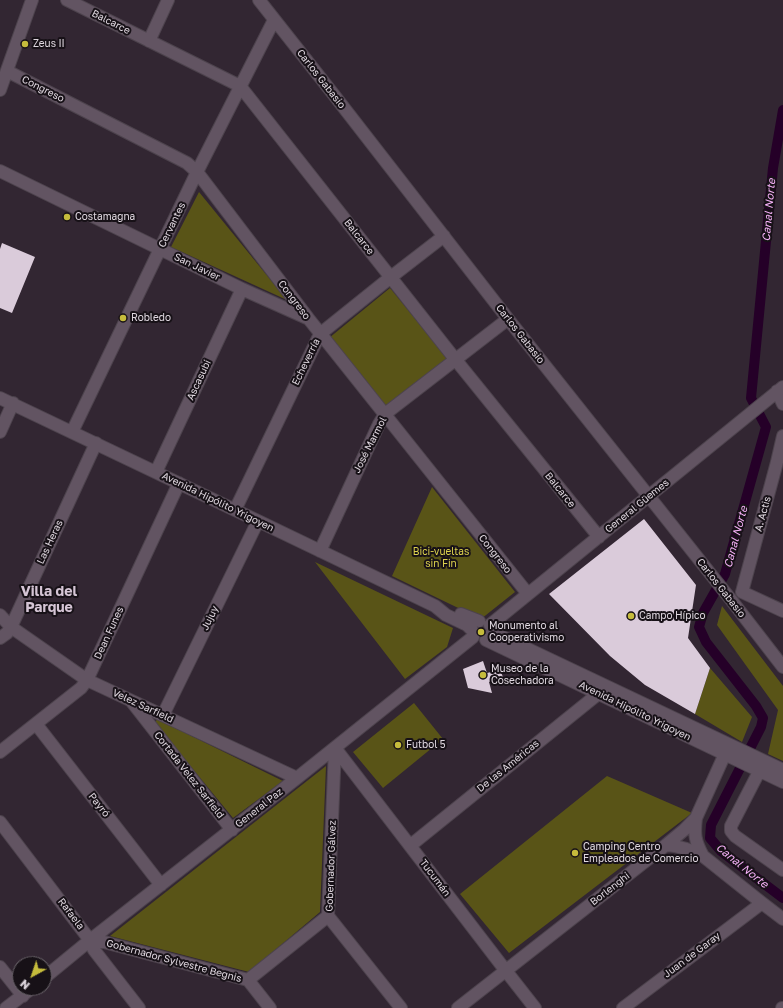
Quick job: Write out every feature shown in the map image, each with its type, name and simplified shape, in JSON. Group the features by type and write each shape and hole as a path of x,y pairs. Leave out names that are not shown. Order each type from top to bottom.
{"street":[{"path":"0,90 32,0"},
{"name":"Balcarce","path":"67,0 240,86 455,359 598,537"},
{"path":"149,41 168,0"},
{"name":"Carlos Gabasio","path":"259,0 508,319 783,667"},
{"name":"Cervantes","path":"72,432 197,172 274,20"},
{"name":"Congreso","path":"7,71 187,163 197,172 320,334 528,594"},
{"name":"San Javier","path":"0,171 242,289 308,318"},
{"name":"Echeverría","path":"235,510 320,334 444,236"},
{"name":"Ascasubi","path":"156,472 242,289"},
{"name":"José Marmol","path":"320,551 385,414 508,319"},
{"path":"780,389 783,404"},
{"name":"General Güemes","path":"482,631 780,389"},
{"name":"Avenida Hipólito Yrigoyen","path":"0,398 435,606 448,607 468,618 482,631 758,765 783,782"},
{"path":"0,432 13,403"},
{"name":"A. Actis","path":"742,592 780,463 783,436"},
{"name":"Las Heras","path":"0,638 12,627 96,443"},
{"name":"Dean Funes","path":"0,752 81,688 87,680 179,483"},
{"name":"Jujuy","path":"163,715 258,521"},
{"path":"730,599 742,592 783,611"},
{"name":"Velez Sarfield","path":"0,615 12,627 87,680 297,778"},
{"name":"General Paz","path":"52,971 482,631"},
{"name":"De las Américas","path":"410,845 600,689"},
{"name":"Cortada Velez Sarfield","path":"132,701 232,830"},
{"name":"Payró","path":"36,724 161,885"},
{"name":"Tucumán","path":"335,748 535,1008"},
{"name":"Gobernador Gálvez","path":"335,748 328,916 401,1008"},
{"name":"Borlenghi","path":"458,1008 684,830 696,818 732,752"},
{"path":"758,765 731,826 731,831 735,836 783,870"},
{"name":"Avenida Hipólito Yrigoyen","path":"758,765 783,770"},
{"path":"696,818 696,840 698,848 704,856 783,919"},
{"name":"Rafaela","path":"0,822 81,928 94,950 138,1008"},
{"path":"666,845 685,848 704,856"},
{"name":"Juan de Garay","path":"623,1008 762,903"},
{"path":"248,980 328,916"},
{"name":"Gobernador Sylvestre Begnis","path":"89,941 104,942 248,980 270,1008"},
{"path":"0,967 12,978"},
{"path":"6,1008 22,996"}],"green space":[{"path":"199,192 287,300 171,247"},
{"path":"390,288 448,359 387,409 329,338"},
{"name":"Bici-vueltas sin Fin","path":"432,487 515,592 481,619 392,576"},
{"path":"315,562 453,628 447,647 405,679"},
{"path":"722,606 783,686 783,761 768,754 778,710 717,625"},
{"path":"710,668 752,717 742,742 695,714"},
{"name":"Futbol 5","path":"414,703 443,739 383,788 353,752"},
{"path":"157,719 283,781 233,818 155,723"},
{"path":"326,766 320,912 249,972 110,936"},
{"name":"Camping Centro Empleados de Comercio","path":"607,776 692,813 509,953 460,894"}],"building":[{"path":"2,243 35,257 12,313 0,308 0,249"},
{"name":"Campo Hípico","path":"644,519 696,585 688,638 710,668 695,714 645,685 610,656 549,594"},
{"name":"Museo de la Cosechadora","path":"483,661 487,673 500,670 503,677 489,682 492,693 468,688 463,669"}],"waterway":[{"name":"Canal Norte","path":"783,110 773,168 751,398 766,427 725,574 703,613 699,627 706,642 756,706 763,718 761,727 711,825 710,838 721,851 783,898"}],"place":[{"name":"Zeus II","path":"25,44"},
{"name":"Costamagna","path":"67,217"},
{"name":"Robledo","path":"123,318"},
{"name":"Campo Hípico","path":"631,616"},
{"name":"Monumento al Cooperativismo","path":"481,632"},
{"name":"Museo de la Cosechadora","path":"483,675"},
{"name":"Futbol 5","path":"398,745"},
{"name":"Camping Centro Empleados de Comercio","path":"575,853"}],"district":[{"name":"Villa del Parque","path":"49,600"}]}
